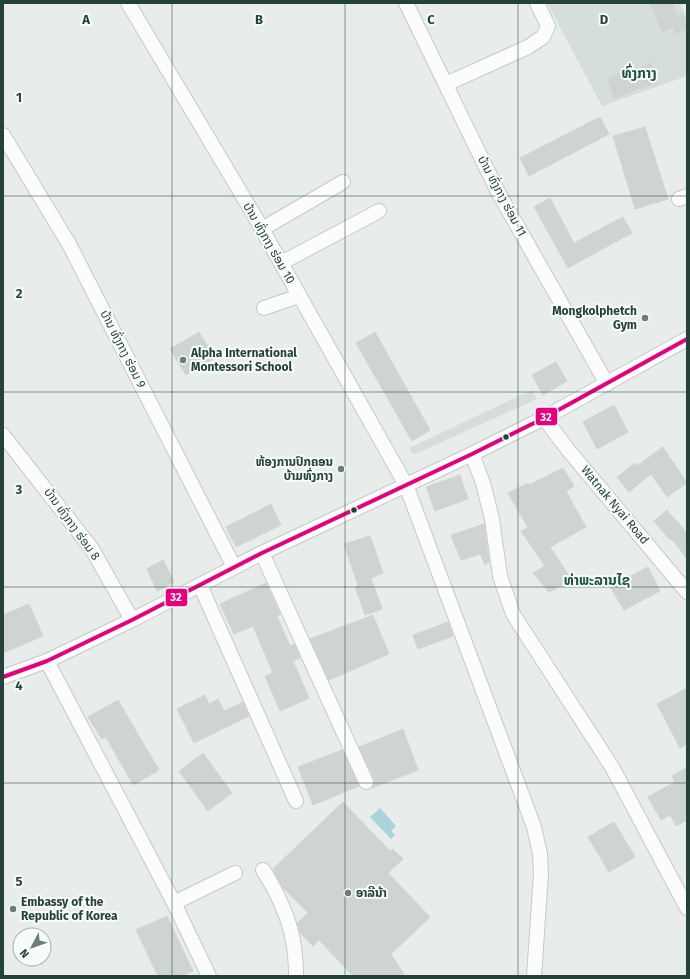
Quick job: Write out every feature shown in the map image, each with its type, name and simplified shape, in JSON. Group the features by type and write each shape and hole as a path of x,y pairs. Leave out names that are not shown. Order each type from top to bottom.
{"street":[{"name":"ບ້ານ ທົ່ງກາງ ຮ່ອມ 10","path":"128,3 262,229 406,485 534,828 540,854 541,874 534,976"},
{"name":"ບ້ານ ທົ່ງກາງ ຮ່ອມ 11","path":"406,3 498,192 608,384"},
{"path":"446,84 528,48 543,38 548,26 537,3"},
{"name":"ບ້ານ ທົ່ງກາງ ຮ່ອມ 9","path":"3,135 69,244 234,567"},
{"path":"262,229 343,182"},
{"path":"281,264 379,211"},
{"path":"264,308 299,296"},
{"path":"3,677 47,661 132,620 262,553 472,454 608,384 687,339"},
{"name":"Watnak Nyai Road","path":"544,418 569,451 687,592"},
{"name":"ບ້ານ ທົ່ງກາງ ຮ່ອມ 8","path":"3,435 92,549 132,620"},
{"path":"472,454 483,483 492,519 500,576 513,614 612,767 687,908"},
{"path":"262,553 366,782"},
{"path":"200,585 296,801"},
{"path":"47,661 174,903 209,976"},
{"path":"263,870 283,906 293,941 296,958 296,976"},
{"path":"174,903 235,873"}],"shaded area":[{"path":"547,3 680,3 687,19 687,76 602,106"},
{"path":"532,390 537,399 413,455 409,448"}],"water":[{"path":"380,808 396,826 391,831 395,835 391,839 370,817"}],"building":[{"path":"650,3 672,3 677,16 683,13 687,23 687,29 675,34 673,28 662,32"},
{"path":"651,63 658,82 614,98 607,78"},
{"path":"600,117 609,134 529,176 520,158"},
{"path":"645,127 668,199 635,209 613,136"},
{"path":"550,198 574,243 623,217 632,233 568,268 534,207"},
{"path":"199,332 215,358 186,375 170,349"},
{"path":"375,332 430,430 412,441 356,343"},
{"path":"556,362 567,381 543,395 532,375"},
{"path":"614,405 628,432 597,449 583,422"},
{"path":"663,447 687,483 667,497 651,474 629,492 617,477 635,463 637,466"},
{"path":"563,468 574,486 566,491 586,527 550,547 572,580 549,592 533,573 545,566 521,531 528,528 508,493 528,483 529,485"},
{"path":"460,475 468,499 435,511 426,487"},
{"path":"271,504 281,525 236,547 226,527"},
{"path":"667,510 687,533 687,559 672,539 670,540 654,521"},
{"path":"484,524 489,562 485,565 480,554 461,560 451,535"},
{"path":"370,536 383,573 371,578 382,609 365,615 355,587 358,586 344,544"},
{"path":"163,560 174,582 157,591 147,569"},
{"path":"648,567 660,591 624,610 610,587"},
{"path":"266,583 280,614 277,616 290,646 294,644 300,658 293,661 309,698 280,711 265,676 273,673 253,626 234,634 220,604"},
{"path":"29,604 43,636 3,653 3,615"},
{"path":"373,615 389,654 329,680 310,639"},
{"path":"448,622 453,636 418,649 413,635"},
{"path":"687,688 687,744 680,748 657,704"},
{"path":"205,695 209,704 218,699 224,711 243,702 249,716 194,743 177,709"},
{"path":"118,700 159,770 133,785 106,737 102,739 88,717"},
{"path":"403,729 418,770 372,788 374,778 359,747"},
{"path":"342,750 359,786 313,805 298,767"},
{"path":"203,753 232,793 208,811 179,771"},
{"path":"687,767 687,820 676,826 670,815 661,820 648,797 675,782 672,776"},
{"name":"ອາລີນ້າ","path":"343,802 390,851 393,849 403,859 388,873 430,917 391,954 405,976 353,976 319,940 313,946 300,933 297,923 308,913 283,888 273,869"},
{"path":"614,822 635,857 609,872 588,837"},
{"path":"167,916 193,971 182,976 158,976 136,930"}],"transit line":[{"name":"32","path":"3,677 47,661 132,620 262,553 472,454 544,418 687,339"}],"place":[{"name":"Mongkolphetch Gym","path":"645,318"},
{"name":"Alpha International Montessori School","path":"183,360"},
{"name":"ຫ້ອງການປົກຄອນ ບ້າມທົ່ງກາງ","path":"341,469"},
{"name":"ອາລີນ້າ","path":"348,893"},
{"name":"Embassy of the Republic of Korea","path":"13,909"}],"district":[{"name":"ທົ່ງກາງ","path":"639,73"},
{"name":"ທ່າພະລານໄຊ","path":"597,580"}]}
